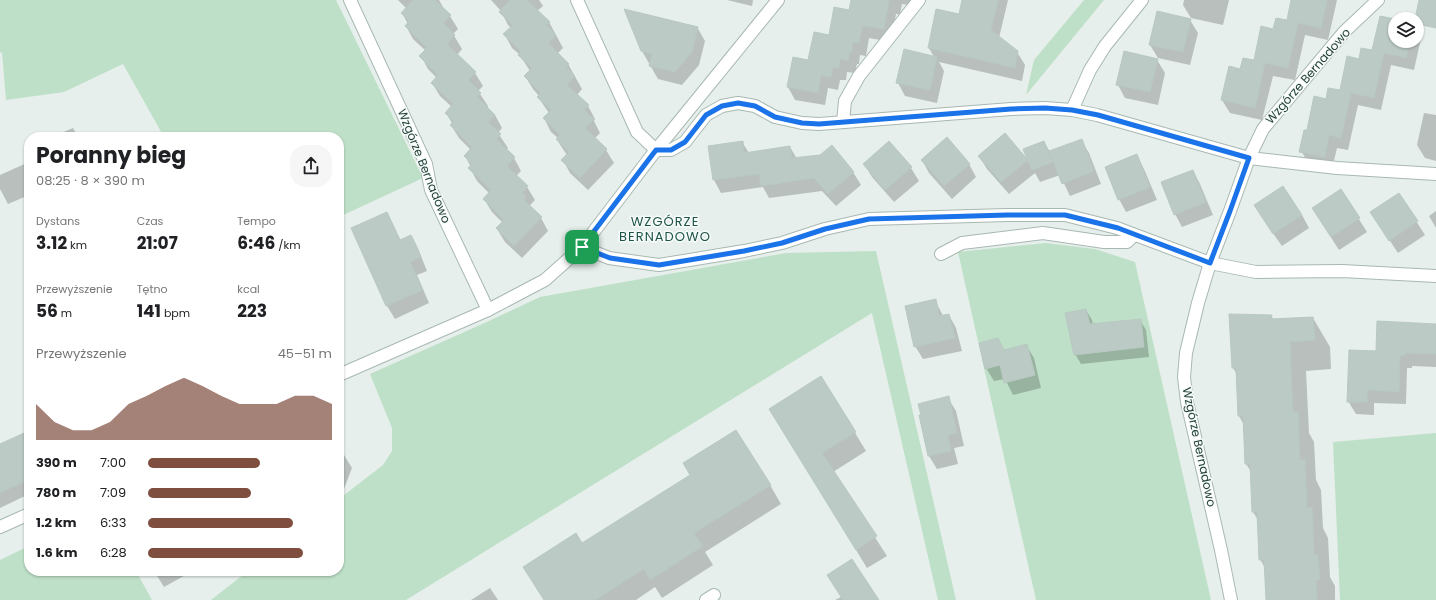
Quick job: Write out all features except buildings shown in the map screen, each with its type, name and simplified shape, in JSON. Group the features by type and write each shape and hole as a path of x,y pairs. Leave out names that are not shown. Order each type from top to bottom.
{"street":[{"name":"Wzgórze Bernadowo","path":"350,0 426,164 431,190 488,310"},
{"path":"577,0 637,132 656,150 671,150 685,142 706,115 722,106 738,103 755,106 775,117 802,123 819,124 1011,109 1045,108 1072,110 1098,115 1249,158 1337,168 1436,174"},
{"path":"344,373 488,310 545,280 582,247 656,150 778,0"},
{"path":"843,122 845,101 859,76 919,0"},
{"path":"1072,110 1090,70 1105,46 1142,0"},
{"name":"Wzgórze Bernadowo","path":"1231,600 1222,550 1187,402 1184,377 1186,353 1198,303 1210,263 1249,158 1263,129 1344,32 1378,0"},
{"path":"582,247 610,258 659,265 782,243 825,229 869,219 1065,215 1118,228 1210,263 1256,272 1342,271 1436,276"},
{"path":"941,254 962,243 1043,233 1104,242 1127,242 1134,234"},
{"path":"0,527 24,516"}],"green space":[{"path":"0,0 336,0 423,178 344,215 344,132 161,132 123,64 64,92 6,100 2,52 0,53"},
{"path":"1084,0 1104,0 1026,95 1034,60"},
{"path":"1046,243 1095,249 1135,262 1211,600 1036,600 958,252"},
{"path":"876,251 956,600 938,600 872,313 406,600 211,600 242,576 344,576 344,495 383,465 392,451 392,428 370,374 540,297 786,253"},
{"path":"1436,433 1436,600 1340,600 1333,442"},
{"path":"24,548 24,576 139,576 152,600 0,600 0,560"}],"district":[{"name":"WZGÓRZE BERNADOWO","path":"665,228"}],"route":[{"path":"738,103 755,106 775,117 802,123 819,124 1011,109 1045,108 1072,110 1098,115 1249,158 1210,263 1118,228 1065,215 869,219 825,229 782,243 659,265 610,258 582,247 656,150 671,150 685,142 706,115 722,106 738,103"}]}
